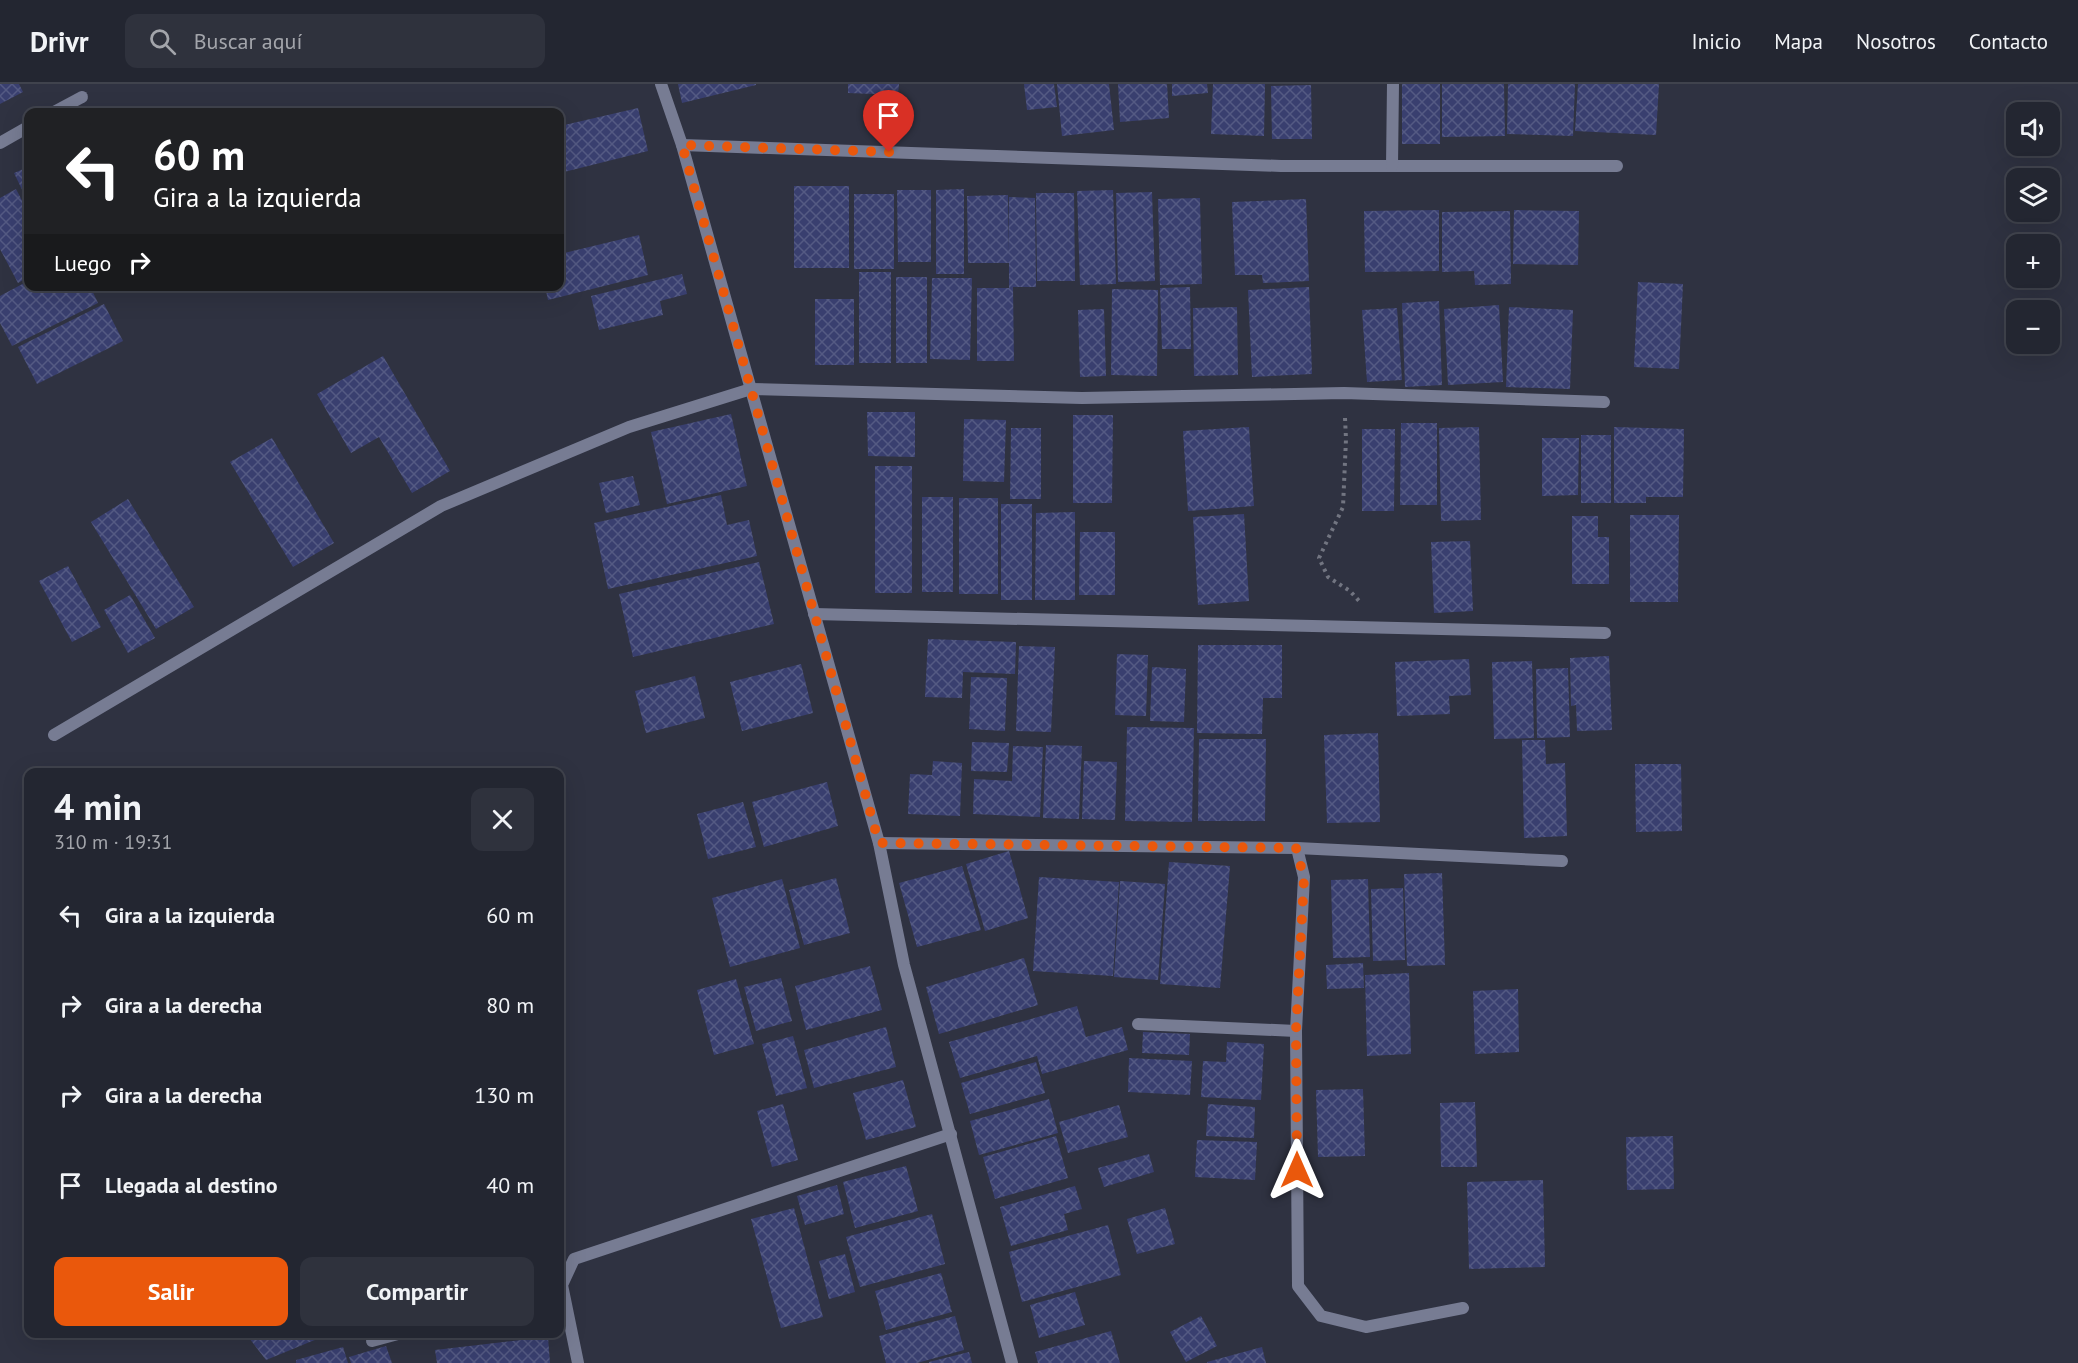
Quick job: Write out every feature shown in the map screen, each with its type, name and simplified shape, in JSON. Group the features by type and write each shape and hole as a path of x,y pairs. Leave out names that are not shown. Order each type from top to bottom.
{"street":[{"path":"661,84 682,145 879,843 904,965 1012,1363"},
{"path":"1392,166 1393,84"},
{"path":"61,108 82,97"},
{"path":"0,143 24,129"},
{"path":"682,145 1281,166 1617,166"},
{"path":"54,735 441,506 629,427 751,389 1082,398 1344,393 1604,402"},
{"path":"814,614 1605,633"},
{"path":"879,843 1296,848 1562,861"},
{"path":"1296,848 1304,878 1296,1031 1298,1286 1322,1317 1366,1327 1463,1308"},
{"path":"1138,1024 1296,1031"},
{"path":"564,1280 574,1259 951,1134"},
{"path":"564,1300 578,1363"},
{"path":"372,1341 383,1338"}],"path":[{"path":"1344,393 1346,440 1343,507 1319,558 1328,577 1350,591 1382,628"}],"building":[{"path":"0,84 19,84 23,92 0,104"},
{"path":"678,84 756,84 756,85 682,103"},
{"path":"848,84 899,84 898,95 848,93"},
{"path":"1024,84 1054,84 1057,107 1027,110"},
{"path":"1057,84 1109,84 1114,130 1062,136"},
{"path":"1118,84 1167,84 1169,118 1120,122"},
{"path":"1172,84 1207,84 1208,93 1172,96"},
{"path":"1213,84 1265,84 1264,136 1211,134"},
{"path":"1402,84 1440,84 1440,144 1402,144"},
{"path":"1442,84 1504,84 1505,136 1442,137"},
{"path":"1508,84 1575,84 1573,136 1507,134"},
{"path":"1578,84 1659,84 1656,135 1575,131"},
{"path":"1311,85 1312,139 1272,139 1271,86"},
{"path":"638,108 648,151 564,172 564,125"},
{"path":"24,169 24,194 14,173"},
{"path":"794,186 849,186 849,268 794,268"},
{"path":"16,189 24,204 24,279 18,283 0,249 0,198"},
{"path":"964,189 964,274 936,274 936,190"},
{"path":"897,190 931,190 931,262 898,262"},
{"path":"1113,190 1116,284 1080,285 1077,191"},
{"path":"1152,192 1155,281 1118,282 1116,193"},
{"path":"1036,193 1074,193 1075,281 1037,281"},
{"path":"854,194 894,194 894,269 854,269"},
{"path":"1008,195 1009,254 1009,197 1035,198 1036,287 1013,287 1014,361 977,361 977,288 1009,288 1009,263 968,263 967,196"},
{"path":"1200,198 1202,284 1160,285 1158,199"},
{"path":"1306,199 1309,281 1263,283 1262,275 1235,275 1232,202"},
{"path":"1439,210 1439,271 1365,272 1364,211"},
{"path":"1514,210 1579,211 1578,265 1513,264"},
{"path":"1510,211 1511,284 1475,285 1474,271 1442,272 1442,212"},
{"path":"639,235 648,275 548,300 546,291 564,291 564,253"},
{"path":"859,272 891,272 891,363 859,363"},
{"path":"682,274 687,294 660,301 663,315 599,330 591,296"},
{"path":"896,277 927,277 927,363 896,363"},
{"path":"932,278 972,278 970,360 930,359"},
{"path":"1638,282 1683,284 1679,369 1634,367"},
{"path":"24,283 24,291 92,291 98,303 12,346 0,323 0,296"},
{"path":"1190,287 1191,349 1162,349 1160,288"},
{"path":"1309,287 1312,374 1252,377 1248,290"},
{"path":"1112,289 1158,290 1157,376 1111,375"},
{"path":"815,299 854,299 854,365 815,365"},
{"path":"1439,301 1442,385 1405,387 1402,303"},
{"path":"104,304 123,341 37,384 18,347"},
{"path":"1499,305 1503,382 1448,385 1444,309"},
{"path":"1237,307 1238,375 1194,376 1193,308"},
{"path":"1509,307 1573,310 1570,389 1506,387"},
{"path":"1397,308 1402,380 1367,382 1362,310"},
{"path":"1104,309 1106,376 1080,377 1078,310"},
{"path":"383,356 450,471 412,493 379,437 351,453 317,394"},
{"path":"867,412 915,412 915,457 868,456"},
{"path":"731,414 747,486 667,504 651,432"},
{"path":"1073,415 1113,415 1112,503 1073,503"},
{"path":"964,419 1006,420 1004,482 963,481"},
{"path":"1401,423 1437,423 1437,505 1400,505"},
{"path":"1249,427 1254,506 1188,511 1183,431"},
{"path":"1479,427 1481,520 1441,521 1439,428"},
{"path":"1614,427 1684,429 1683,497 1646,497 1646,503 1614,503"},
{"path":"1011,428 1041,428 1041,499 1010,499"},
{"path":"1362,429 1395,429 1394,511 1362,511"},
{"path":"1581,435 1611,435 1611,503 1581,503"},
{"path":"272,438 334,543 293,567 230,462"},
{"path":"1542,438 1579,438 1578,495 1542,496"},
{"path":"875,466 912,466 912,593 875,593"},
{"path":"633,476 640,505 606,513 599,483"},
{"path":"721,495 727,525 749,520 757,556 608,589 594,523"},
{"path":"922,497 953,497 953,592 922,592"},
{"path":"959,498 998,498 998,594 959,594"},
{"path":"128,499 194,607 156,629 91,522"},
{"path":"1001,504 1032,504 1032,600 1001,600"},
{"path":"1075,512 1075,600 1035,600 1036,513"},
{"path":"1244,514 1249,601 1198,605 1193,517"},
{"path":"1630,515 1679,515 1678,602 1630,602"},
{"path":"1572,516 1598,516 1598,537 1609,537 1609,584 1572,584"},
{"path":"1080,532 1115,532 1115,595 1079,595"},
{"path":"1470,541 1473,611 1434,613 1431,542"},
{"path":"759,562 774,624 633,657 619,594"},
{"path":"68,566 101,627 72,642 39,581"},
{"path":"130,595 155,638 128,653 104,610"},
{"path":"928,639 1016,642 1015,674 963,672 962,698 925,697"},
{"path":"1198,645 1282,645 1282,698 1263,698 1262,734 1197,733"},
{"path":"1019,646 1055,647 1051,732 1016,731"},
{"path":"1117,654 1148,655 1146,716 1115,715"},
{"path":"1609,656 1612,730 1577,731 1576,705 1571,706 1570,658"},
{"path":"1469,659 1471,695 1449,696 1450,714 1397,716 1395,662"},
{"path":"1532,661 1534,738 1494,739 1492,662"},
{"path":"801,664 813,713 742,731 730,682"},
{"path":"1152,667 1186,669 1184,722 1150,721"},
{"path":"1568,668 1570,737 1537,738 1536,669"},
{"path":"695,676 705,718 646,733 635,691"},
{"path":"971,677 1007,678 1005,731 969,729"},
{"path":"1127,727 1194,728 1192,822 1125,821"},
{"path":"1378,733 1380,822 1327,823 1324,735"},
{"path":"1199,739 1266,739 1265,821 1198,821"},
{"path":"1522,740 1545,740 1546,764 1565,763 1567,836 1524,838"},
{"path":"972,742 1009,743 1007,772 971,771"},
{"path":"1046,745 1082,746 1079,819 1043,818"},
{"path":"1013,746 1043,747 1040,817 973,814 974,779 1012,781"},
{"path":"933,761 962,763 960,816 908,814 910,774 932,775"},
{"path":"1084,761 1117,762 1115,820 1082,819"},
{"path":"1635,764 1681,764 1682,831 1636,832"},
{"path":"827,782 838,826 764,847 752,802"},
{"path":"743,802 756,847 708,859 697,814"},
{"path":"1009,851 1028,918 985,931 966,864"},
{"path":"1169,862 1230,866 1220,988 1160,984"},
{"path":"962,866 981,930 917,947 899,883"},
{"path":"1442,873 1445,965 1407,966 1404,874"},
{"path":"1039,877 1119,882 1113,976 1033,971"},
{"path":"836,878 850,933 804,945 789,890"},
{"path":"782,879 800,948 730,967 712,898"},
{"path":"1368,879 1370,957 1333,958 1331,880"},
{"path":"1120,881 1165,884 1158,980 1114,977"},
{"path":"1403,888 1405,960 1373,961 1371,889"},
{"path":"1024,958 1038,1005 939,1034 926,987"},
{"path":"1363,963 1364,988 1327,989 1326,965"},
{"path":"870,966 882,1010 806,1030 795,986"},
{"path":"1409,973 1411,1054 1367,1056 1365,975"},
{"path":"781,978 792,1021 756,1031 744,987"},
{"path":"736,979 754,1044 714,1055 697,990"},
{"path":"1518,989 1519,1052 1475,1054 1473,991"},
{"path":"1077,1006 1086,1037 1122,1027 1128,1050 1042,1074 1037,1056 960,1078 949,1042"},
{"path":"886,1027 896,1067 814,1088 804,1050"},
{"path":"1143,1032 1190,1034 1189,1055 1142,1053"},
{"path":"793,1036 807,1088 776,1096 762,1044"},
{"path":"1227,1042 1264,1044 1261,1100 1201,1097 1203,1061 1226,1062"},
{"path":"1129,1058 1192,1061 1190,1095 1128,1092"},
{"path":"1036,1062 1045,1093 970,1114 961,1083"},
{"path":"903,1080 916,1127 866,1140 853,1093"},
{"path":"1363,1089 1365,1156 1318,1157 1316,1090"},
{"path":"1049,1099 1058,1133 979,1155 970,1121"},
{"path":"1475,1102 1477,1167 1441,1167 1440,1103"},
{"path":"783,1104 798,1160 772,1167 757,1111"},
{"path":"1208,1104 1255,1107 1254,1138 1206,1136"},
{"path":"1119,1105 1128,1137 1068,1153 1059,1122"},
{"path":"1056,1136 1068,1178 995,1199 983,1157"},
{"path":"1673,1136 1674,1189 1627,1190 1626,1137"},
{"path":"1197,1140 1257,1142 1255,1180 1195,1177"},
{"path":"1149,1154 1154,1172 1104,1187 1098,1168"},
{"path":"906,1166 918,1211 855,1228 843,1182"},
{"path":"1543,1180 1545,1267 1469,1269 1467,1182"},
{"path":"837,1185 844,1214 805,1225 797,1196"},
{"path":"1075,1186 1082,1209 1064,1214 1068,1230 1011,1246 1000,1207"},
{"path":"794,1208 823,1317 781,1328 751,1219"},
{"path":"1165,1208 1175,1244 1137,1254 1127,1219"},
{"path":"932,1214 945,1264 860,1287 846,1237"},
{"path":"1108,1225 1121,1275 1022,1302 1009,1252"},
{"path":"845,1254 855,1292 829,1299 819,1261"},
{"path":"941,1273 952,1312 886,1330 875,1291"},
{"path":"1075,1292 1085,1325 1039,1338 1030,1305"},
{"path":"955,1316 964,1350 917,1363 886,1363 879,1336"},
{"path":"1201,1316 1217,1346 1186,1362 1170,1332"},
{"path":"1111,1331 1120,1363 1038,1363 1035,1352"},
{"path":"249,1338 320,1338 266,1360"},
{"path":"548,1338 550,1363 437,1363 435,1350"},
{"path":"386,1346 392,1363 351,1363 349,1357"},
{"path":"343,1347 348,1363 296,1363 296,1360"},
{"path":"1262,1347 1266,1363 1207,1363 1207,1362"},
{"path":"969,1352 972,1363 929,1363 929,1362"}],"route":[{"path":"889,152 682,145 879,843 1296,848 1304,878 1296,1031 1297,1170"}]}
